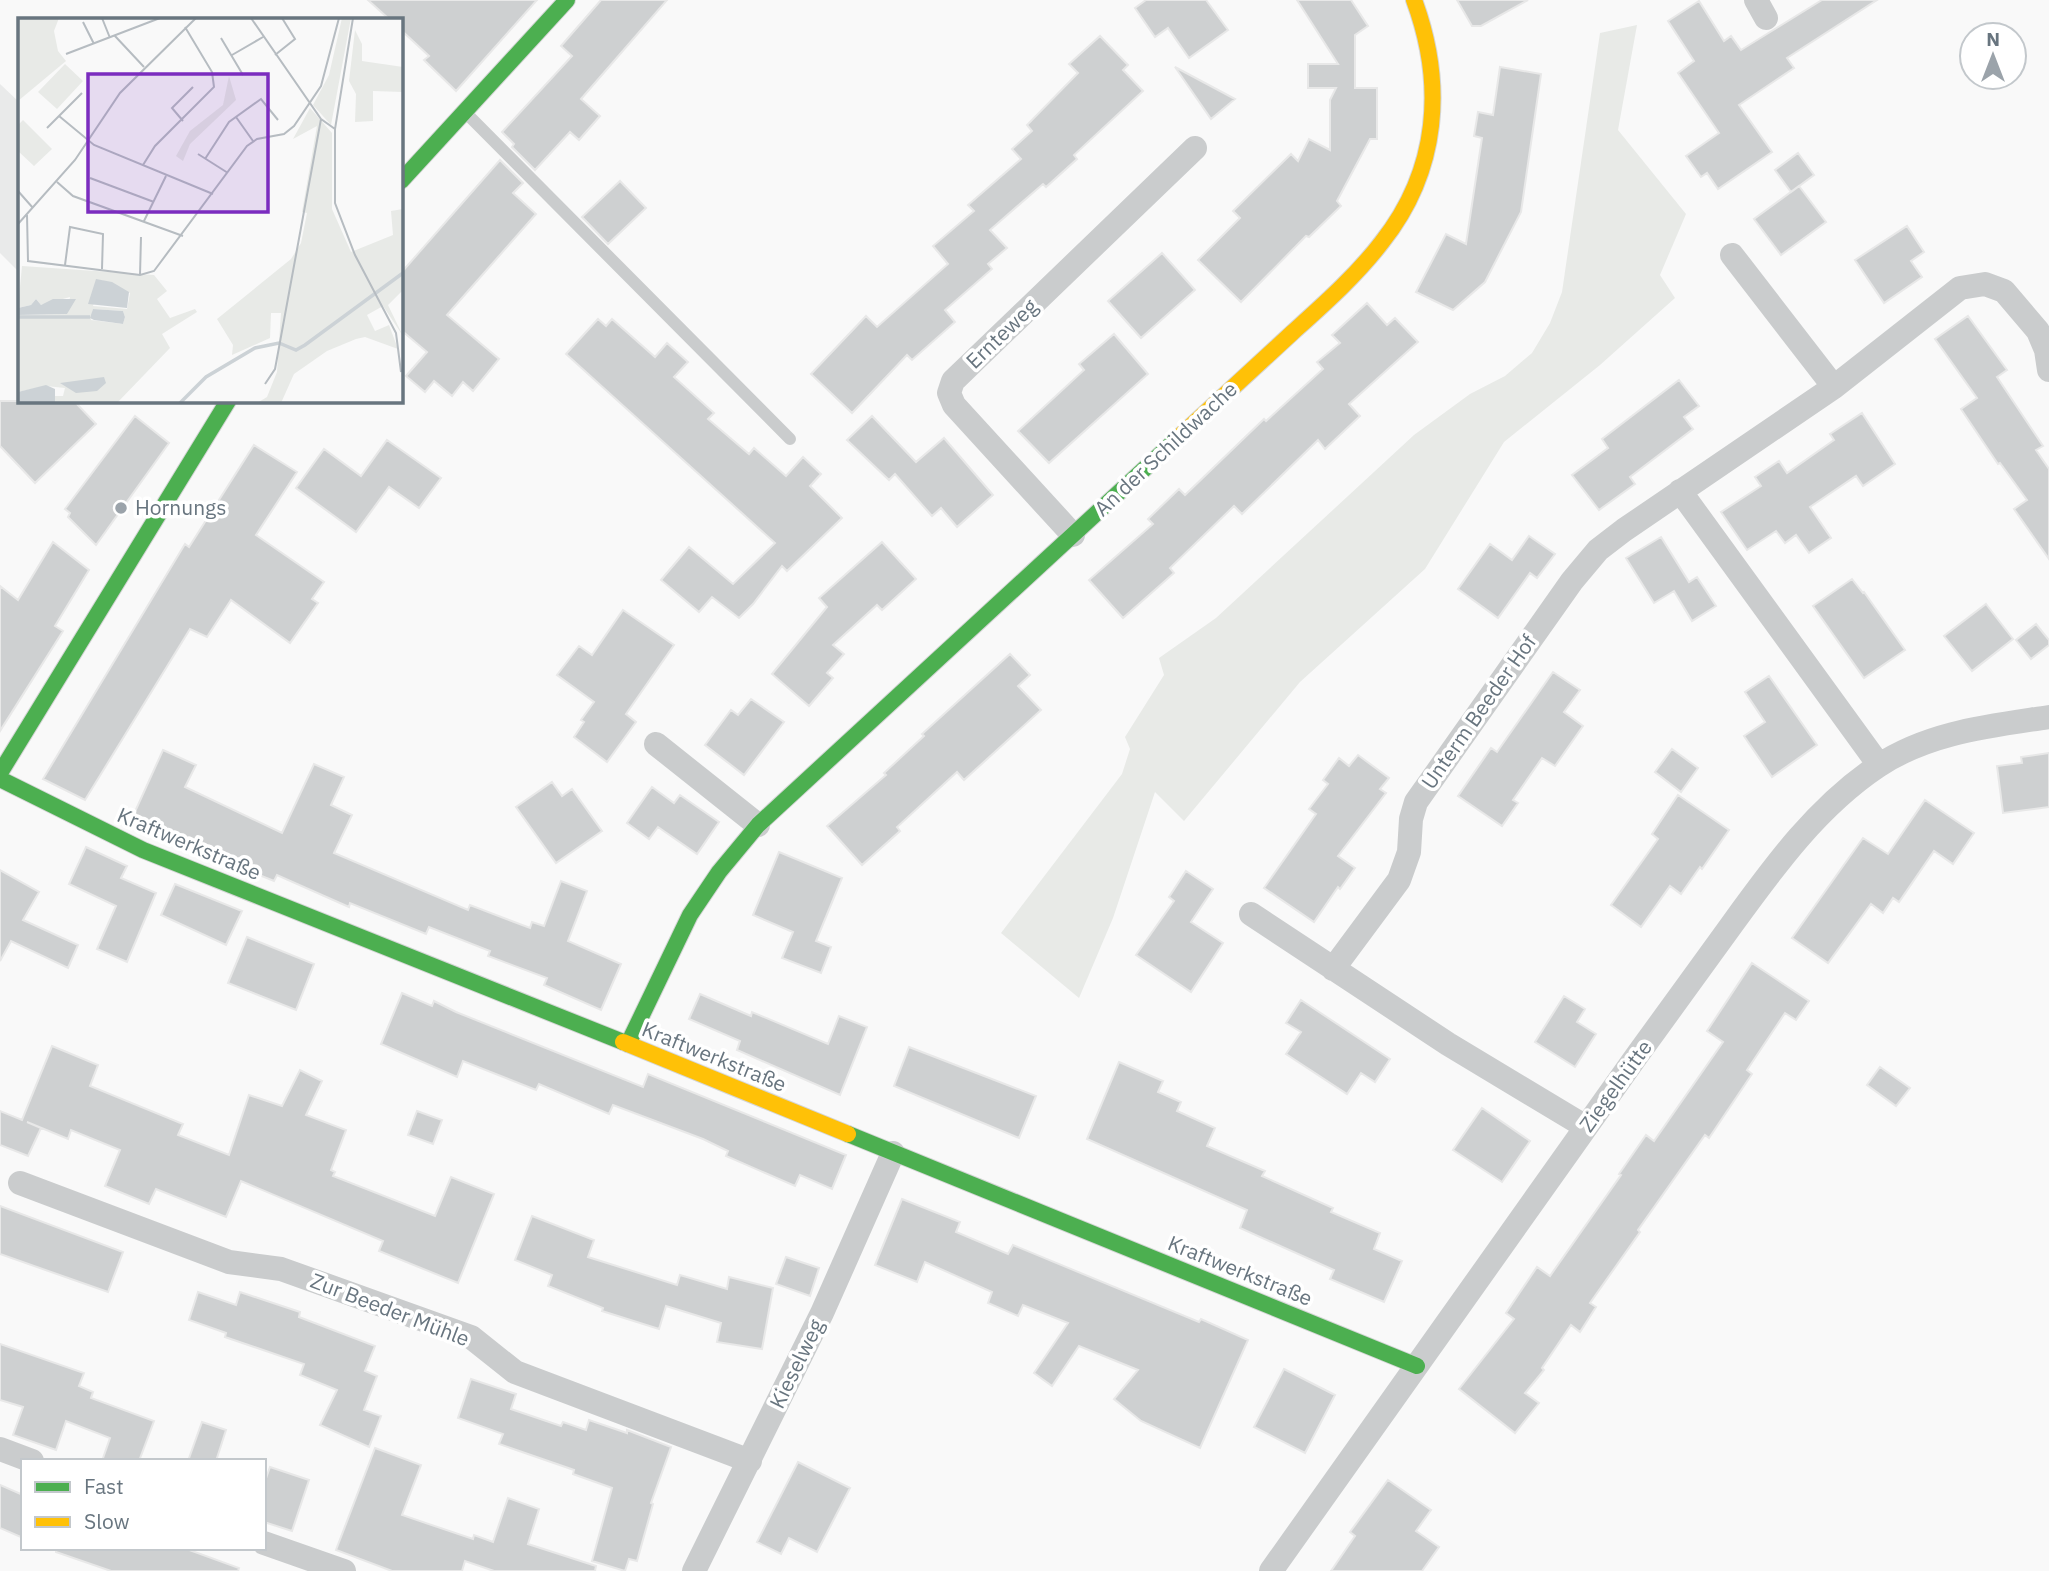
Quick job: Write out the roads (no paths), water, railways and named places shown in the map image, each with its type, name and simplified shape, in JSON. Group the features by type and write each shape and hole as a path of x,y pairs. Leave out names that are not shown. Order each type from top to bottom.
{"street":[{"path":"402,180 567,0"},
{"name":"An der Schildwache","path":"628,1045 690,915 719,872 758,825 1311,315 1391,230 1413,191 1427,147 1435,99 1432,60 1424,23 1414,0"},
{"name":"Ernteweg","path":"1073,535 954,405 949,393 953,381 1195,148"},
{"path":"1732,255 1834,387"},
{"name":"Unterm Beeder Hof","path":"1334,969 1399,880 1409,852 1410,819 1416,802 1549,613 1598,550 1834,387 1960,288 1985,284 2004,291 2038,331 2046,350 2049,370"},
{"path":"0,773 227,402"},
{"path":"1680,491 1879,765"},
{"name":"Ziegelhütte","path":"1271,1571 1586,1127 1761,884 1803,832 1843,793 1879,765 1923,742 1978,727 2049,718"},
{"path":"656,744 758,825"},
{"name":"Kraftwerkstraße","path":"0,779 143,850 1417,1366"},
{"path":"1251,914 1448,1044 1586,1127"},
{"name":"Kieselweg","path":"694,1571 822,1313 894,1153"},
{"name":"Zur Beeder Mühle","path":"20,1183 229,1262 281,1269 471,1337 515,1372 750,1461"},
{"path":"0,1450 26,1459"},
{"path":"266,1544 344,1571"}],"lane":[{"path":"466,112 790,439"}],"place":[{"name":"Hornungs","path":"121,508"}]}
